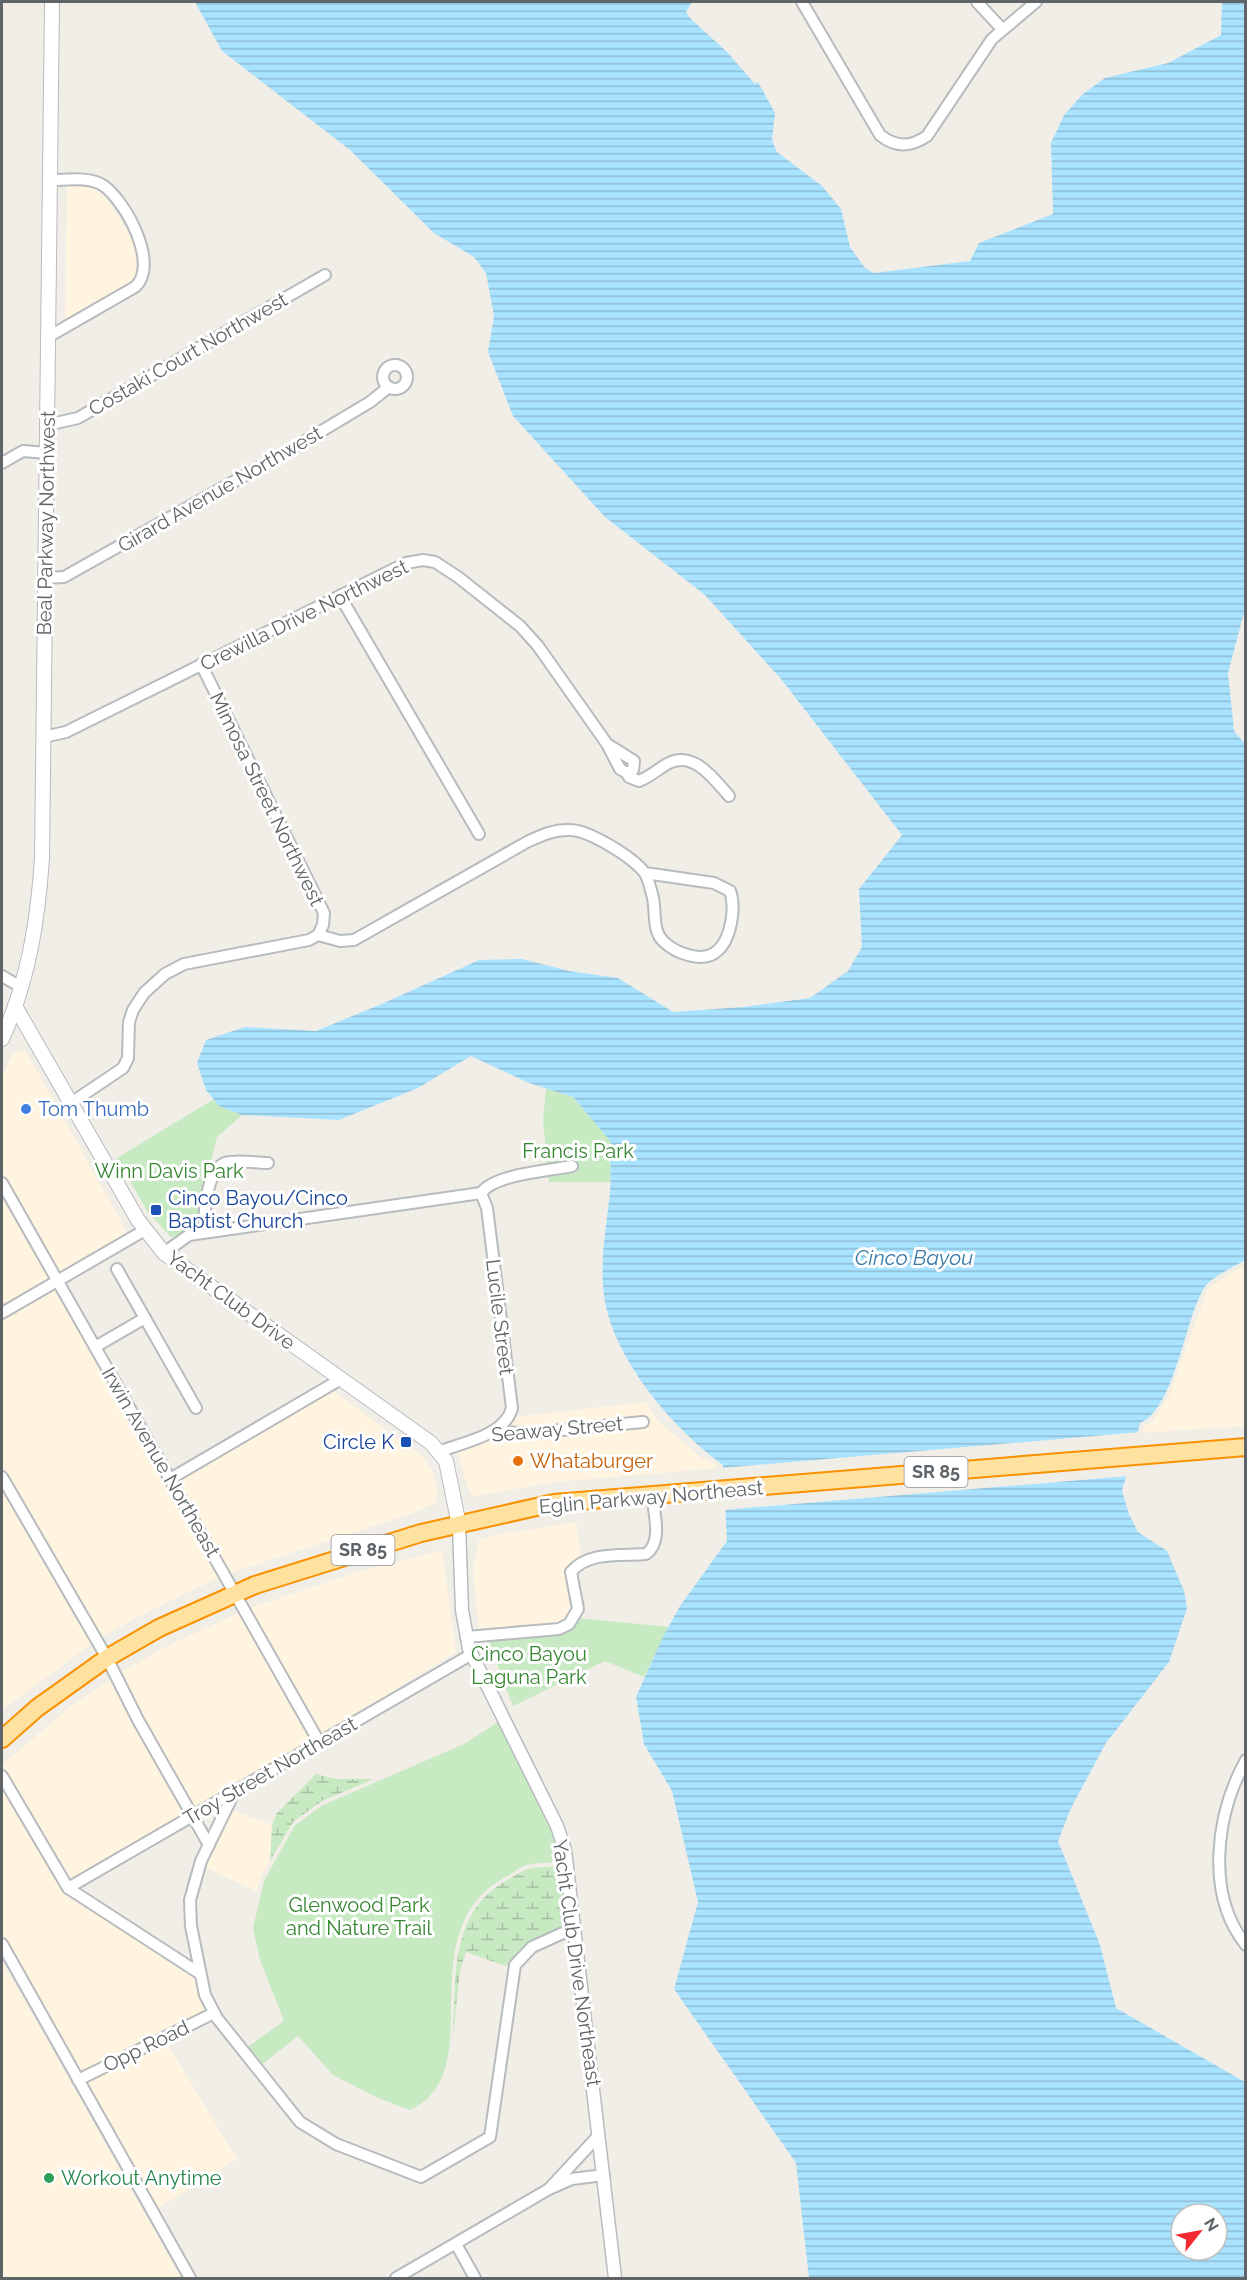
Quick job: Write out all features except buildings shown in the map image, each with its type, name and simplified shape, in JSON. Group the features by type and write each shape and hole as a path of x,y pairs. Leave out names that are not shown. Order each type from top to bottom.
{"highway":[{"name":"Eglin Parkway Northeast","path":"2,1739 37,1708 107,1659 159,1628 235,1593 353,1553 459,1525 554,1503 1245,1447"}],"main road":[{"name":"Beal Parkway Northwest","path":"2,1039 21,987 35,929 39,894 52,2"},
{"name":"Yacht Club Drive","path":"15,1006 145,1230 164,1253 431,1443 446,1461 459,1525"}],"street":[{"path":"802,2 880,135 893,143 902,145 918,142 927,136 975,61 1002,29 1036,2"},
{"path":"977,2 1002,29"},
{"path":"48,337 135,287 143,278 146,270 138,237 105,186 89,180 50,180"},
{"name":"Costaki Court Northwest","path":"47,424 78,418 325,275"},
{"name":"Girard Avenue Northwest","path":"45,578 64,577 300,444 370,402 389,387"},
{"path":"2,463 23,451 47,453"},
{"name":"Crewilla Drive Northwest","path":"43,737 66,732 406,563 423,560 443,566 525,630 607,744 620,769 629,777 639,781 677,760 692,762 708,773 729,796"},
{"path":"340,596 479,834"},
{"name":"Mimosa Street Northwest","path":"201,664 324,913 323,926 318,935"},
{"path":"71,1104 123,1068 128,1058 129,1022 133,1010 144,993 165,974 184,964 309,940 318,935 340,941 354,940 526,842 552,832 566,829 586,833 645,873 714,883 730,891 733,899 729,927 725,942 718,951 710,955 695,956 673,949 662,941 655,924 653,897 645,873"},
{"path":"2,976 21,987"},
{"path":"204,1226 207,1195 217,1169 222,1164 268,1163"},
{"path":"164,1253 204,1226 481,1193 494,1181 572,1166"},
{"name":"Irwin Avenue Northeast","path":"2,1183 319,1742"},
{"name":"Lucile Street","path":"481,1193 487,1208 512,1408 509,1419 491,1432"},
{"path":"2,1313 145,1230"},
{"path":"117,1269 196,1408"},
{"path":"95,1347 145,1318"},
{"path":"170,1479 341,1379"},
{"name":"Seaway Street","path":"438,1452 491,1432 531,1433 643,1422"},
{"path":"2,1477 107,1659 138,1720 209,1845"},
{"path":"466,1637 559,1629 569,1623 578,1609 571,1572 579,1562 590,1558 646,1554 652,1549 656,1541 652,1495"},
{"name":"Yacht Club Drive Northeast","path":"459,1525 462,1610 466,1637 472,1654 557,1826 566,1858 615,2278"},
{"name":"Troy Street Northeast","path":"68,1888 472,1654"},
{"path":"1245,1760 1233,1789 1218,1868 1226,1913 1245,1945"},
{"path":"2,1776 68,1888 199,1973"},
{"path":"235,1791 201,1861 189,1900 199,1973 205,1995 214,2013 300,2122 336,2144 421,2177 490,2137 515,1965 532,1947 574,1928"},
{"path":"2,1944 190,2278"},
{"name":"Opp Road","path":"78,2080 214,2013"},
{"path":"549,2189 599,2135"},
{"path":"396,2278 549,2189 572,2179 604,2175"},
{"path":"456,2244 475,2278"}],"shaded area":[{"path":"67,184 87,185 101,190 133,240 140,262 135,281 65,322"},
{"path":"18,1051 26,1051 128,1234 60,1274 2,1172 2,1076 12,1055"},
{"path":"2,1194 51,1279 2,1307"},
{"path":"1245,1264 1245,1426 1142,1433 1144,1426 1152,1422 1169,1395 1208,1288"},
{"path":"55,1287 220,1577 139,1616 101,1638 2,1466 2,1318"},
{"path":"332,1390 421,1455 432,1470 438,1492 436,1503 411,1514 230,1573 177,1481"},
{"path":"646,1402 660,1423 704,1460 706,1458 719,1468 555,1482 476,1496 471,1494 457,1449 489,1438 531,1438 648,1426 648,1417 506,1429 515,1417"},
{"path":"2,1487 92,1644 2,1710"},
{"path":"576,1522 581,1556 566,1572 573,1609 565,1620 558,1624 479,1631 473,1570 479,1540 495,1535"},
{"path":"442,1550 456,1652 321,1735 250,1608 354,1573"},
{"path":"240,1612 312,1740 195,1809 120,1673 164,1648"},
{"path":"111,1679 185,1815 70,1882 2,1765 72,1705"},
{"path":"2,1786 66,1894 194,1976 207,2011 80,2074 2,1933"},
{"path":"232,1810 273,1825 270,1861 260,1879 257,1892 205,1867"},
{"path":"2,1961 51,2047 181,2278 2,2278"},
{"path":"166,2042 237,2159 157,2209 85,2082"}],"green space":[{"name":"Francis Park","path":"546,1088 573,1097 611,1142 610,1182 549,1182 543,1121"},
{"name":"Winn Davis Park","path":"214,1099 219,1106 242,1115 217,1137 201,1203 198,1230 171,1237 147,1211 117,1158"},
{"name":"Cinco Bayou Laguna Park","path":"578,1618 669,1627 644,1677 605,1661 513,1706 488,1641 542,1633"},
{"name":"Glenwood Park and Nature Trail","path":"500,1721 546,1810 564,1862 524,1866 507,1876 477,1901 460,1931 453,1964 450,2034 446,2065 434,2091 410,2110 378,2098 333,2075 298,2036 260,2066 246,2048 284,2021 260,1960 253,1928 264,1881 295,1825 323,1805 464,1744"},
{"path":"316,1774 336,1779 374,1779 322,1801 293,1822 270,1861 272,1825 277,1813"},
{"path":"537,1867 562,1867 569,1925 524,1947 510,1965 506,1966 466,1952 460,1971 452,2045 459,1952 464,1931 474,1911 488,1894 522,1872"}],"water":[{"name":"Cinco Bayou","path":"195,2 692,2 686,12 691,19 727,52 755,84 758,82 775,113 772,140 777,152 822,186 841,209 850,247 865,268 874,273 970,261 979,243 1053,214 1051,143 1064,115 1083,94 1105,78 1168,63 1221,35 1222,2 1245,2 1246,605 1228,673 1234,731 1246,745 1245,1260 1217,1276 1204,1288 1162,1401 1152,1415 1140,1423 1122,1491 1129,1514 1138,1532 1167,1551 1184,1591 1187,1608 1169,1662 1106,1743 1071,1808 1058,1841 1100,1945 1116,2008 1245,2082 1245,2278 809,2278 796,2163 674,1989 698,1902 672,1791 644,1744 636,1697 662,1639 680,1606 727,1541 723,1465 687,1435 653,1397 625,1355 614,1333 604,1297 602,1267 610,1193 611,1142 573,1097 529,1083 471,1056 418,1088 339,1120 242,1115 219,1106 206,1090 197,1063 206,1040 245,1027 316,1031 479,960 522,959 569,971 618,978 673,1012 743,1007 810,998 848,971 862,947 859,889 902,835 781,679 705,595 605,517 513,416 488,352 494,316 486,273 474,257 434,233 350,150 222,51"}],"pier":[{"path":"1141,1432 1129,1476 723,1510 721,1468"}],"place":[{"name":"Tom Thumb","path":"26,1109"},
{"name":"Cinco Bayou/Cinco Baptist Church","path":"156,1210"},
{"name":"Circle K","path":"406,1442"},
{"name":"Whataburger","path":"518,1461"},
{"name":"Workout Anytime","path":"49,2178"}]}
